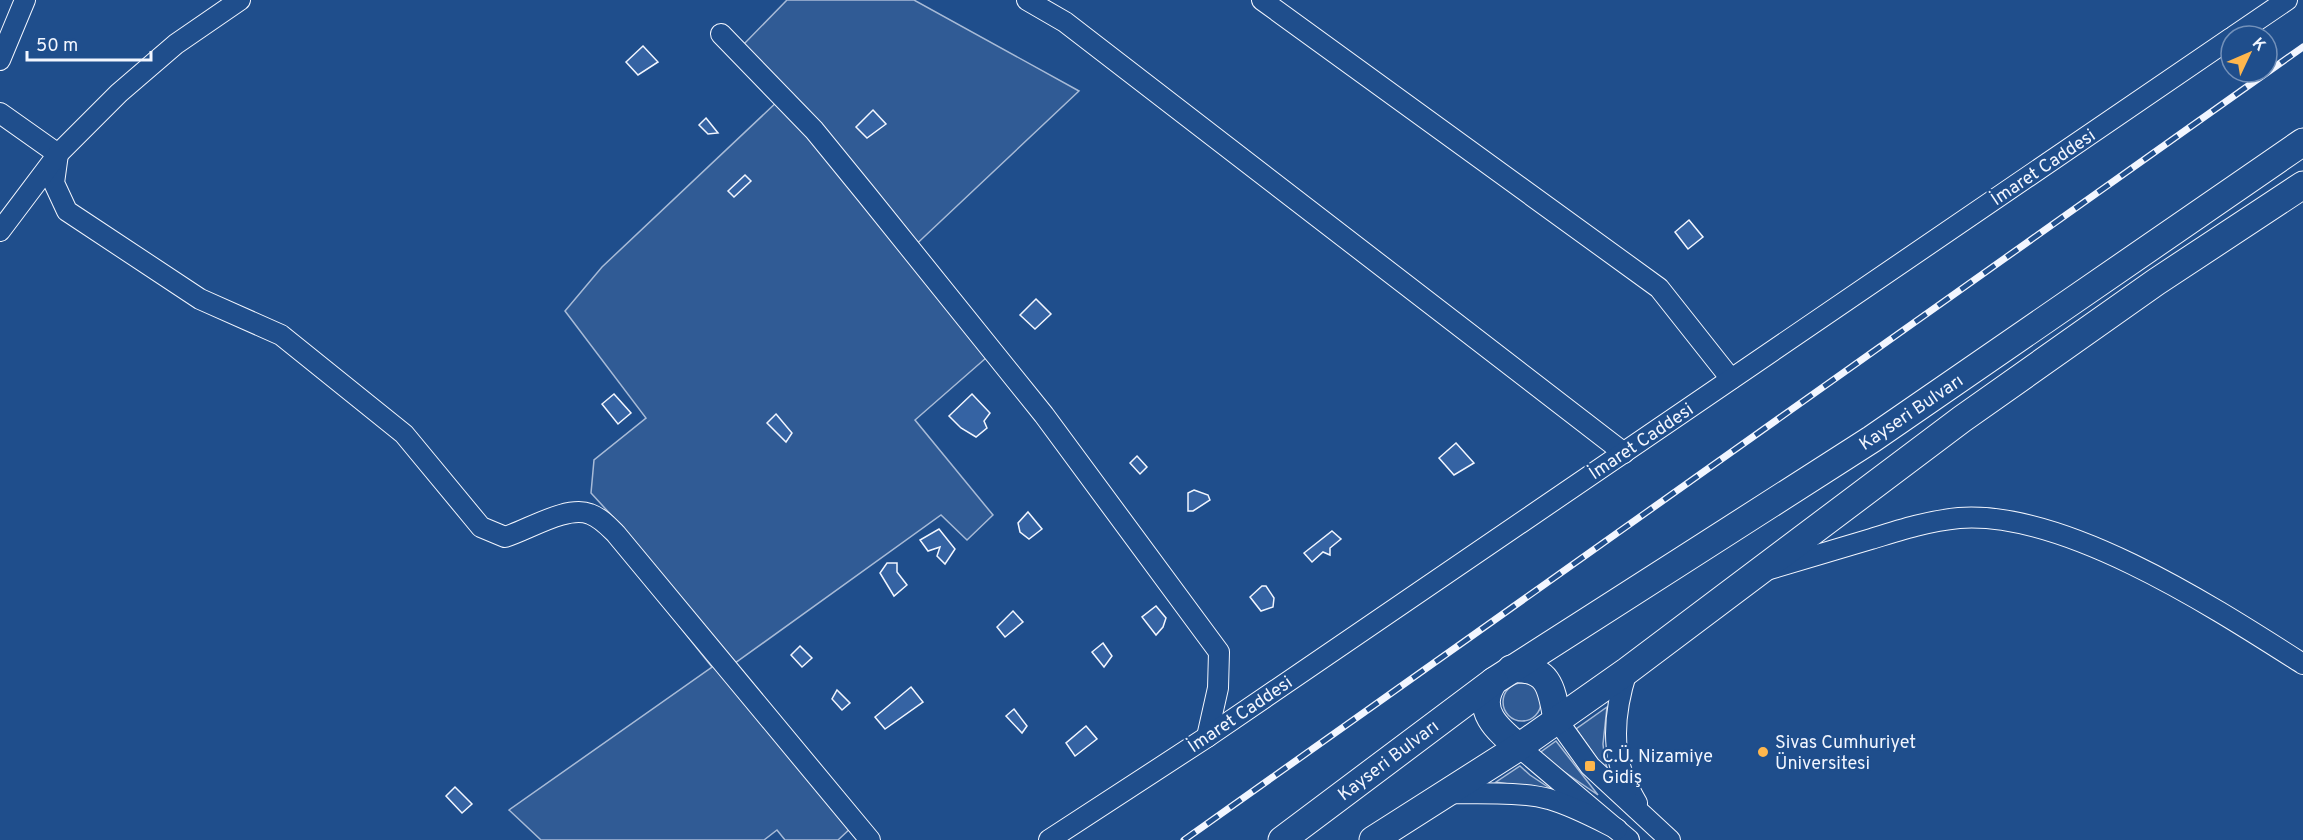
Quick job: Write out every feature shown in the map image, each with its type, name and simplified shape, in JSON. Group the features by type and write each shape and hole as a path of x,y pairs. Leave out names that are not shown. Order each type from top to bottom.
{"highway":[{"name":"Kayseri Bulvarı","path":"1282,840 1502,675 1872,439 2303,142"},
{"name":"Kayseri Bulvarı","path":"1557,720 1628,671 1962,419 2156,282 2303,184"},
{"path":"1373,840 1519,747 1557,720 1554,696 1548,682 1528,669 1502,675 1486,697 1487,711 1500,730 1519,747"}],"street":[{"path":"0,60 25,0"},
{"path":"0,231 58,154 119,93 176,44 240,0"},
{"path":"1027,0 1065,22 1624,453"},
{"path":"1262,0 1659,288 1731,380"},
{"name":"İmaret Caddesi","path":"2252,24 2287,0"},
{"path":"721,34 814,130 1044,415 1219,652 1218,688 1207,737"},
{"name":"İmaret Caddesi","path":"1049,840 1207,737 2219,47"},
{"path":"0,113 58,154"},
{"path":"58,154 54,183 67,211 200,298 281,335 404,434 481,527 505,537 570,513 588,513 602,520 870,840"},
{"path":"1756,574 1921,524 1961,518 2006,521 2046,530 2098,549 2173,585 2241,624 2303,664"},
{"path":"1628,671 1618,701 1616,724 1618,751 1621,769 1642,813"},
{"path":"1557,720 1590,766 1670,840"},
{"path":"1519,747 1623,834"},
{"path":"1447,793 1520,795 1548,799 1576,809 1623,834"}],"shaded area":[{"path":"787,0 914,0 1079,91 908,252 986,358 915,420 993,515 967,540 941,515 731,666 852,827 838,840 785,840 777,830 764,840 541,840 509,810 712,667 600,527 613,517 591,493 594,460 646,418 565,311 602,267 779,100 742,46"},
{"path":"1522,683 1535,689 1541,702 1535,715 1522,721 1509,715 1503,702 1509,689"},
{"path":"1607,707 1603,744 1610,778 1576,729"},
{"path":"1556,741 1598,795 1538,754"},
{"path":"1520,766 1530,775 1554,791 1496,782"}],"building":[{"path":"643,46 658,62 638,75 626,62"},
{"path":"873,110 886,124 867,138 856,127"},
{"path":"706,118 718,133 708,134 699,125"},
{"path":"745,175 751,181 734,197 728,191"},
{"path":"1689,220 1703,237 1688,249 1675,232"},
{"path":"1036,299 1051,314 1035,329 1020,315"},
{"path":"614,394 631,413 618,424 602,404"},
{"path":"972,394 990,413 984,421 987,428 976,437 961,428 949,416"},
{"path":"776,414 792,433 786,442 767,423"},
{"path":"1456,443 1474,463 1454,475 1439,458"},
{"path":"1137,456 1147,467 1140,474 1130,463"},
{"path":"1194,490 1208,495 1210,500 1193,511 1188,511 1188,493"},
{"path":"1028,512 1042,529 1029,539 1020,532 1018,523"},
{"path":"939,529 955,549 945,564 937,556 940,547 928,551 920,540"},
{"path":"1332,531 1341,539 1330,548 1330,555 1323,552 1312,562 1304,553"},
{"path":"887,563 897,563 897,572 907,585 894,596 880,573"},
{"path":"1262,586 1266,586 1274,598 1273,607 1261,611 1250,597"},
{"path":"1156,606 1166,618 1163,627 1156,635 1142,617"},
{"path":"1013,611 1023,622 1005,637 997,627"},
{"path":"1103,643 1112,656 1104,667 1092,652"},
{"path":"800,646 812,658 802,667 791,655"},
{"path":"911,687 923,702 885,729 875,717"},
{"path":"837,690 850,703 842,710 832,699"},
{"path":"1014,709 1027,726 1022,733 1006,716"},
{"path":"1086,726 1097,739 1075,756 1066,743"},
{"path":"455,787 472,804 462,813 446,796"}],"railway":[{"path":"1184,840 2303,47"}],"place":[{"name":"Sivas Cumhuriyet Üniversitesi","path":"1763,752"},
{"name":"C.Ü. Nizamiye Gidiş","path":"1590,766"}]}
